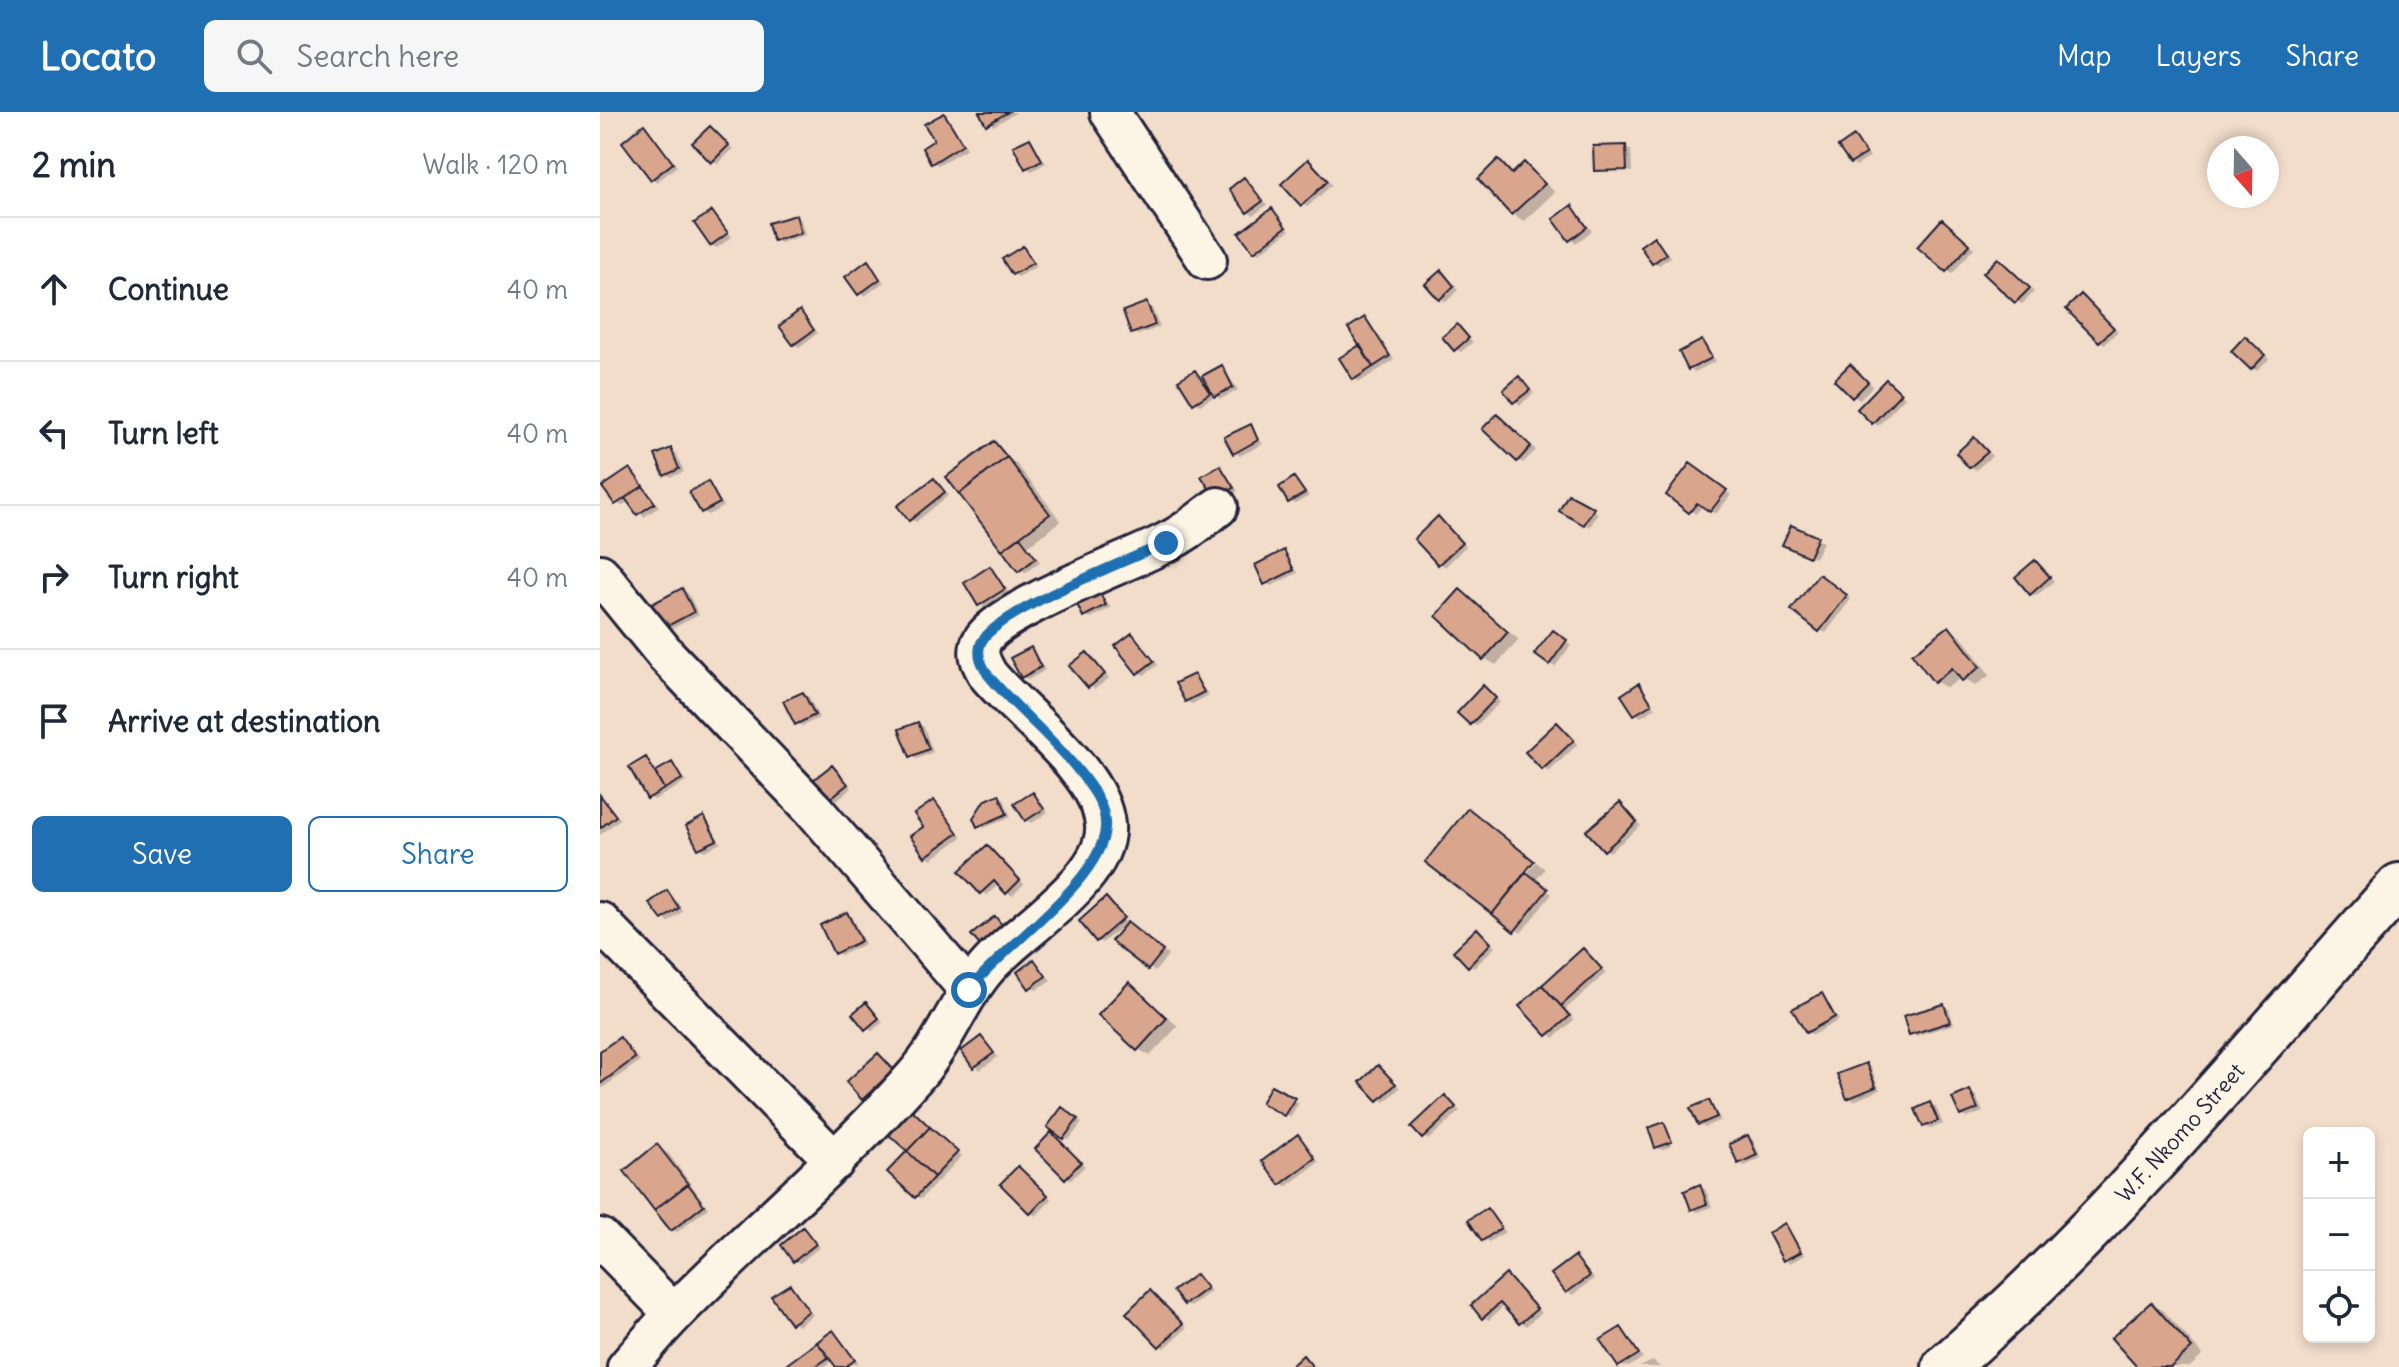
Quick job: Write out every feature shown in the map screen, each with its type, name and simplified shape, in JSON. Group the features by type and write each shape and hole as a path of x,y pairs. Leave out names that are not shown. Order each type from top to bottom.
{"main road":[{"name":"W.F. Nkomo Street","path":"1945,1367 2005,1315 2086,1234 2399,886"}],"street":[{"path":"1110,112 1207,260"},
{"path":"627,1367 674,1314 835,1161 917,1074 944,1039 969,990 989,964 1085,877 1100,854 1106,827 1101,803 1077,769 988,675 980,661 980,645 986,634 1013,613 1166,543 1191,529 1218,507"},
{"path":"600,574 675,665 814,810 969,990"},
{"path":"600,922 835,1161"},
{"path":"600,1238 674,1314"}],"building":[{"path":"979,112 1008,112 986,125"},
{"path":"944,113 963,144 931,164 922,148 934,140 924,124"},
{"path":"644,124 673,163 651,180 622,142"},
{"path":"710,126 729,145 711,163 692,143"},
{"path":"1854,136 1866,154 1850,164 1838,147"},
{"path":"1030,138 1042,160 1025,169 1013,146"},
{"path":"1626,145 1627,170 1594,171 1593,146"},
{"path":"1308,159 1328,181 1301,206 1281,184"},
{"path":"1498,159 1512,174 1524,162 1545,184 1511,215 1478,179"},
{"path":"1244,177 1263,201 1247,213 1229,189"},
{"path":"1572,205 1587,227 1569,241 1553,219"},
{"path":"1272,208 1286,227 1254,252 1239,233"},
{"path":"712,211 728,233 710,246 694,223"},
{"path":"796,215 801,233 773,241 768,223"},
{"path":"1942,219 1970,244 1946,272 1917,247"},
{"path":"1654,236 1666,254 1652,264 1640,246"},
{"path":"1023,246 1033,263 1012,275 1002,259"},
{"path":"1998,258 2030,288 2015,303 1983,273"},
{"path":"868,260 880,279 858,295 845,277"},
{"path":"1441,270 1454,286 1439,300 1425,284"},
{"path":"2081,294 2114,328 2099,342 2066,309"},
{"path":"1147,302 1155,325 1131,334 1123,311"},
{"path":"800,310 814,330 793,345 779,326"},
{"path":"1365,317 1390,356 1373,367 1348,328"},
{"path":"1457,324 1469,338 1454,351 1442,337"},
{"path":"2245,336 2265,355 2251,370 2231,351"},
{"path":"1702,340 1712,358 1688,370 1679,352"},
{"path":"1360,345 1373,367 1353,380 1339,358"},
{"path":"1850,364 1868,382 1852,398 1834,380"},
{"path":"1222,365 1233,387 1214,397 1202,376"},
{"path":"1195,370 1210,393 1193,404 1178,380"},
{"path":"1519,376 1530,390 1513,403 1503,390"},
{"path":"1886,379 1901,393 1872,424 1857,409"},
{"path":"1497,414 1531,446 1517,462 1482,429"},
{"path":"1251,424 1258,440 1233,454 1224,437"},
{"path":"1974,437 1988,452 1969,468 1956,453"},
{"path":"994,441 1007,457 959,494 946,477"},
{"path":"671,448 679,469 664,476 655,455"},
{"path":"1007,457 1050,514 1002,550 959,494"},
{"path":"1690,463 1727,490 1710,512 1697,503 1689,513 1666,495"},
{"path":"1220,465 1234,488 1216,499 1201,476"},
{"path":"630,468 643,486 615,505 602,487"},
{"path":"1294,477 1305,493 1288,503 1279,487"},
{"path":"934,478 945,492 909,521 897,506"},
{"path":"708,481 720,503 701,513 689,492"},
{"path":"643,486 655,503 637,515 625,498"},
{"path":"1568,494 1594,508 1584,525 1559,511"},
{"path":"1438,516 1462,543 1438,565 1414,539"},
{"path":"1791,525 1818,537 1809,557 1782,545"},
{"path":"1020,537 1036,558 1018,572 1002,550"},
{"path":"1284,550 1294,570 1264,585 1255,565"},
{"path":"2035,560 2050,577 2030,595 2015,577"},
{"path":"990,566 1005,589 978,606 964,583"},
{"path":"1819,574 1847,595 1819,632 1791,610"},
{"path":"682,588 694,612 662,629 650,605"},
{"path":"1098,589 1106,605 1083,617 1075,600"},
{"path":"1460,589 1508,632 1483,660 1436,616"},
{"path":"1949,626 1980,667 1962,681 1952,668 1934,683 1912,654"},
{"path":"1553,630 1567,640 1549,665 1534,654"},
{"path":"1132,633 1154,661 1137,674 1115,646"},
{"path":"1031,647 1041,667 1021,678 1010,658"},
{"path":"1087,652 1105,674 1088,688 1069,666"},
{"path":"1194,674 1204,692 1185,702 1175,683"},
{"path":"1639,683 1652,704 1634,715 1621,695"},
{"path":"1483,685 1496,698 1470,725 1457,713"},
{"path":"803,692 815,715 795,725 783,701"},
{"path":"918,722 929,749 910,757 899,729"},
{"path":"1557,722 1574,740 1542,770 1525,752"},
{"path":"646,757 664,789 647,799 629,767"},
{"path":"672,762 682,779 664,789 655,772"},
{"path":"832,765 848,784 823,804 808,784"},
{"path":"1033,792 1044,809 1025,821 1014,804"},
{"path":"999,794 1007,814 977,827 973,818 984,801"},
{"path":"600,795 616,816 600,828"},
{"path":"934,800 958,833 925,857 910,836 923,827 914,814"},
{"path":"1620,802 1637,822 1604,851 1586,831"},
{"path":"1468,808 1534,861 1492,914 1425,862"},
{"path":"704,816 717,840 698,849 686,826"},
{"path":"987,845 1020,880 1006,894 994,881 980,894 959,871"},
{"path":"1526,872 1548,889 1514,932 1492,914"},
{"path":"667,890 679,908 662,920 649,903"},
{"path":"1106,897 1124,918 1096,942 1079,921"},
{"path":"847,912 861,941 834,954 820,925"},
{"path":"995,916 1010,935 987,954 971,935"},
{"path":"1127,922 1163,951 1148,970 1111,941"},
{"path":"1477,928 1491,943 1468,967 1453,951"},
{"path":"1583,948 1602,969 1561,1006 1542,985"},
{"path":"1034,959 1046,976 1029,989 1017,972"},
{"path":"1129,982 1167,1018 1137,1051 1098,1015"},
{"path":"1542,985 1570,1016 1547,1036 1519,1006"},
{"path":"1822,993 1835,1017 1806,1033 1792,1009"},
{"path":"866,1002 879,1018 865,1030 852,1014"},
{"path":"1944,1004 1950,1022 1909,1035 1903,1016"},
{"path":"981,1036 994,1053 973,1068 961,1051"},
{"path":"620,1037 635,1058 600,1084 600,1051"},
{"path":"878,1053 894,1070 862,1100 846,1082"},
{"path":"1866,1063 1876,1087 1847,1099 1837,1074"},
{"path":"1378,1065 1396,1084 1378,1101 1360,1082"},
{"path":"1271,1085 1295,1098 1284,1116 1261,1103"},
{"path":"1970,1090 1978,1109 1960,1116 1952,1098"},
{"path":"1445,1095 1456,1107 1422,1139 1411,1127"},
{"path":"1709,1100 1717,1117 1698,1125 1690,1108"},
{"path":"1930,1102 1938,1121 1923,1127 1915,1109"},
{"path":"1062,1107 1078,1119 1063,1139 1047,1127"},
{"path":"912,1110 930,1127 907,1151 889,1135"},
{"path":"1664,1122 1672,1142 1655,1148 1648,1128"},
{"path":"930,1127 958,1152 934,1177 907,1151"},
{"path":"1051,1132 1081,1162 1065,1179 1035,1149"},
{"path":"1298,1134 1315,1158 1280,1185 1262,1161"},
{"path":"1748,1135 1757,1155 1738,1164 1729,1144"},
{"path":"657,1144 688,1184 654,1210 624,1171"},
{"path":"907,1151 934,1177 915,1198 887,1172"},
{"path":"1018,1166 1048,1195 1030,1214 1000,1184"},
{"path":"688,1184 704,1205 671,1231 654,1210"},
{"path":"1700,1184 1707,1204 1691,1210 1684,1191"},
{"path":"1487,1208 1501,1228 1482,1241 1468,1220"},
{"path":"1785,1223 1801,1252 1783,1261 1768,1233"},
{"path":"803,1227 816,1244 793,1262 781,1245"},
{"path":"1575,1256 1590,1276 1566,1293 1551,1274"},
{"path":"1196,1274 1207,1288 1184,1305 1173,1291"},
{"path":"1506,1274 1537,1309 1519,1324 1500,1303 1482,1319 1471,1305"},
{"path":"790,1284 809,1311 791,1324 771,1296"},
{"path":"1150,1290 1183,1324 1159,1347 1126,1313"},
{"path":"2151,1302 2192,1348 2171,1367 2137,1367 2111,1338"},
{"path":"1621,1327 1639,1354 1618,1367 1600,1340"},
{"path":"833,1330 855,1360 845,1367 836,1367 817,1342"},
{"path":"817,1342 829,1357 815,1367 783,1367"},
{"path":"1303,1355 1313,1367 1290,1367"}],"route":[{"path":"969,990 989,964 1085,877 1100,854 1106,827 1101,803 1077,769 988,675 980,661 980,645 986,634 1013,613 1166,543"}]}
